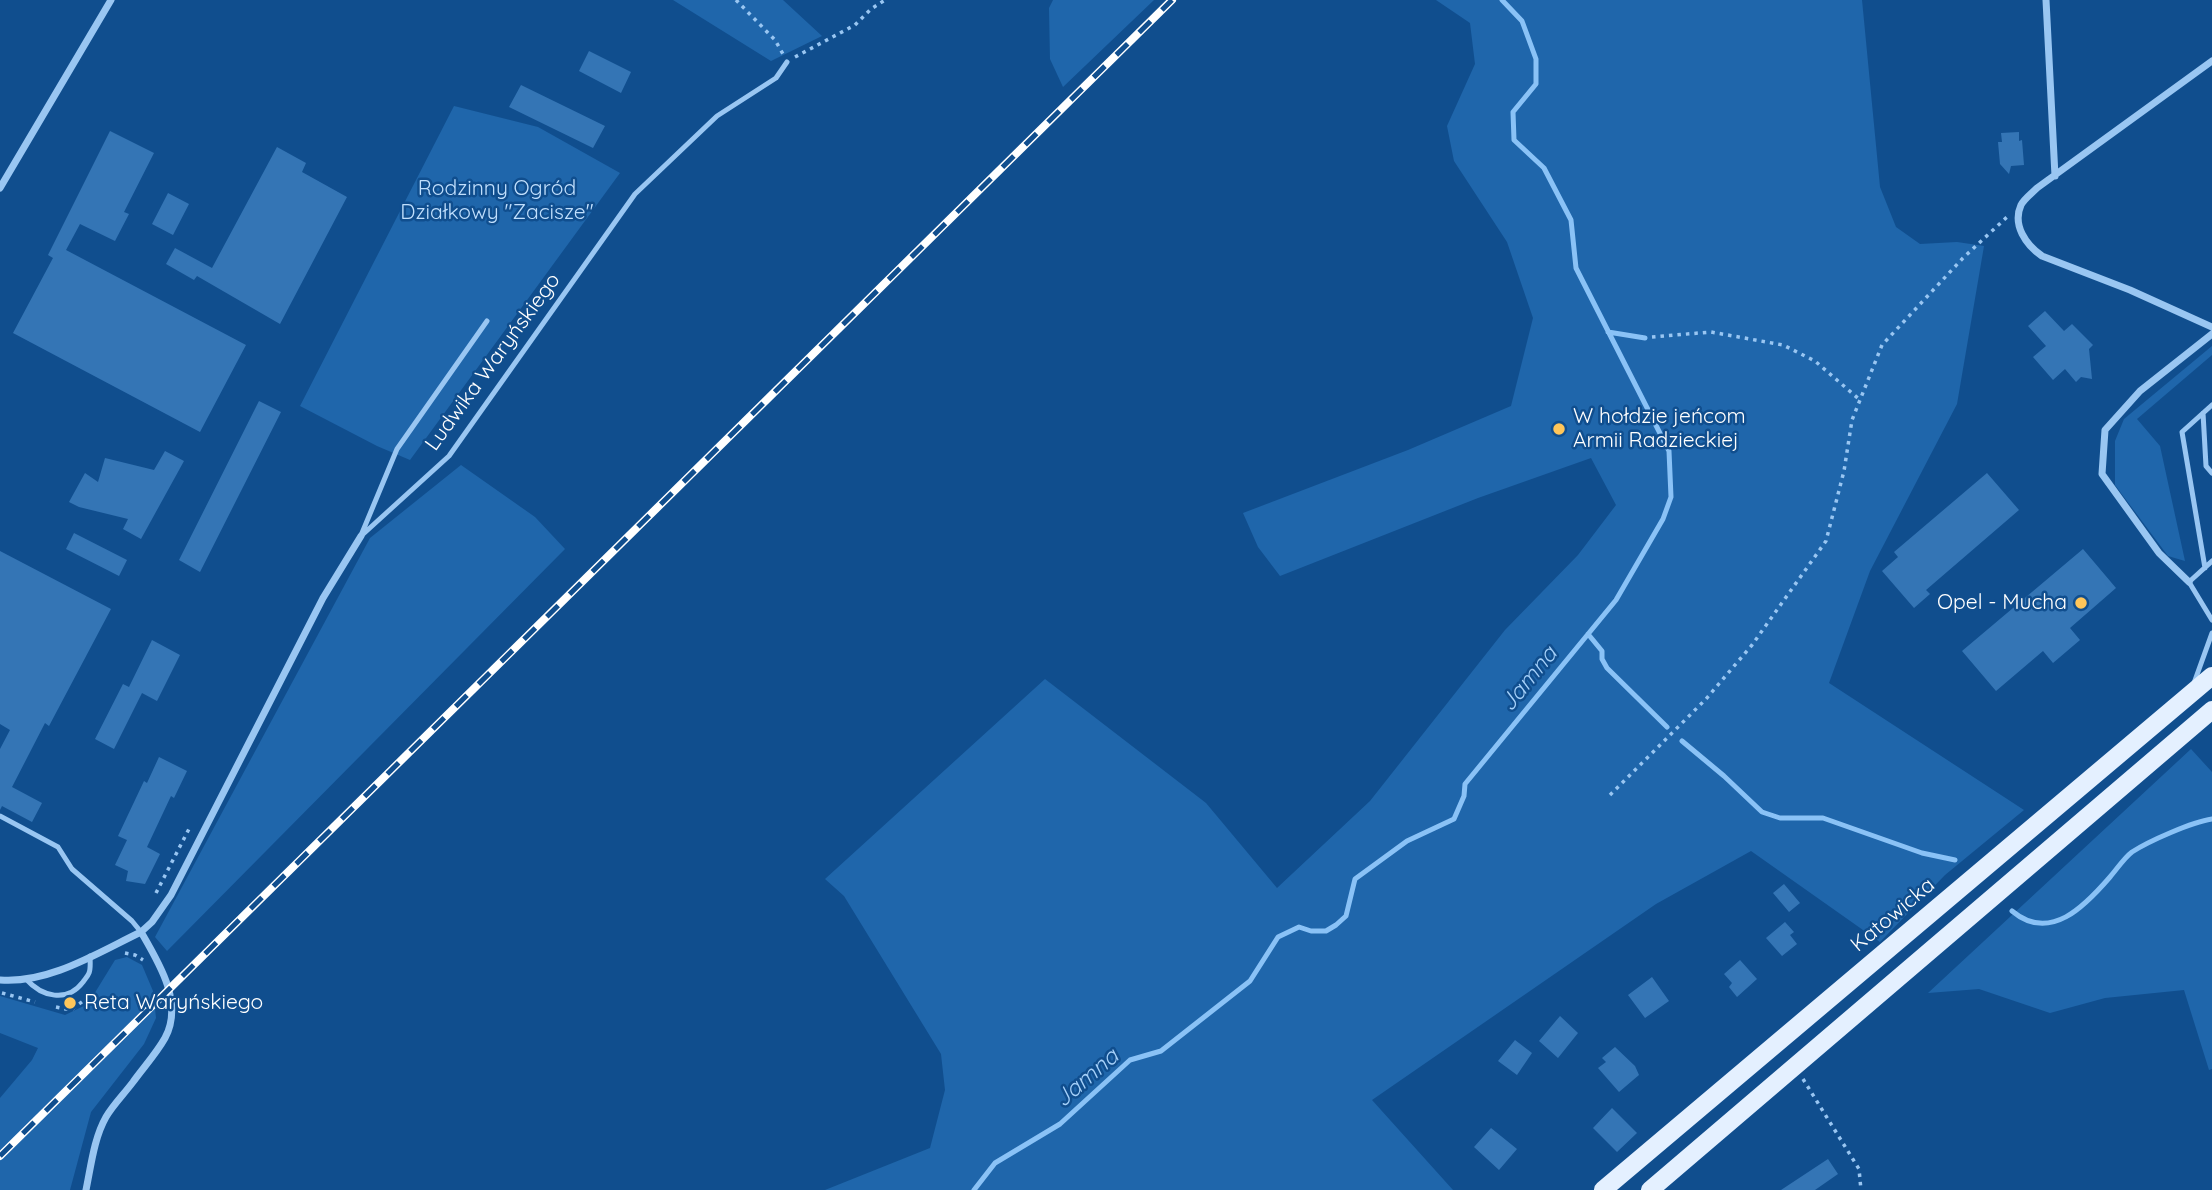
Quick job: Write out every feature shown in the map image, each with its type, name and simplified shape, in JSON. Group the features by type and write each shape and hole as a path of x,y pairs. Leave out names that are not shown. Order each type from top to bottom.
{"main road":[{"name":"Katowicka","path":"1604,1190 2212,676"},
{"path":"1650,1190 2212,710"}],"street":[{"path":"0,188 111,0"},
{"path":"2046,0 2054,176"},
{"path":"2212,61 2037,188 2022,203 2019,223 2022,237 2030,248 2042,256 2130,290 2212,327"},
{"path":"2189,582 2159,553 2102,474 2105,430 2140,391 2212,334"},
{"name":"Ludwika Waryńskiego","path":"0,980 26,979 45,974 141,932 152,922 171,895 323,598 360,536"},
{"path":"86,1190 100,1130 107,1115 165,1037 171,1021 169,991 159,964 141,932"}],"lane":[{"name":"Ludwika Waryńskiego","path":"360,536 449,456 635,194 717,116 776,78 787,62"},
{"path":"360,536 397,449 488,321"},
{"path":"2205,568 2182,432 2212,405"},
{"path":"2203,413 2206,466 2212,473"},
{"path":"2212,561 2189,582 2212,620"},
{"path":"2188,696 2212,633"},
{"path":"0,816 58,847 72,869 141,932"},
{"path":"26,979 35,990 50,995 66,995 77,989 89,974 90,956"}],"path":[{"path":"736,0 775,40 787,62 855,25 885,0"},
{"path":"1609,795 1706,699 1752,645 1826,541 1844,471 1852,420 1882,345 1963,258 2022,203"},
{"path":"1652,337 1711,332 1783,345 1815,361 1860,400"},
{"path":"116,954 135,955 145,961"},
{"path":"1793,1068 1802,1076 1859,1170 1861,1190"}],"green space":[{"path":"673,0 783,0 822,36 771,61"},
{"path":"1053,0 1154,0 1063,87 1050,59 1049,8"},
{"path":"1436,0 1862,0 1880,187 1896,227 1920,244 1957,242 1984,246 1957,404 1870,571 1829,683 2024,810 1945,875 1880,942 1751,851 1656,904 1372,1100 1453,1190 825,1190 930,1148 945,1090 941,1054 844,896 825,879 1045,679 1206,803 1277,888 1370,801 1505,630 1578,555 1616,505 1591,458 1478,498 1280,576 1258,547 1243,513 1408,450 1511,406 1533,318 1507,242 1454,161 1447,126 1475,64 1470,23"},
{"name":"Rodzinny Ogród Działkowy \"Zacisze\"","path":"454,106 538,127 620,173 410,460 300,406"},
{"path":"2212,346 2212,355 2137,419 2160,446 2185,561 2168,556 2115,485 2115,441 2124,419"},
{"path":"461,465 535,517 565,549 167,951 155,937 370,538"},
{"path":"2191,749 2212,772 2212,1069 2209,1070 2184,990 2105,998 2050,1013 1979,989 1928,993"},
{"path":"127,957 142,965 153,991 156,1018 144,1044 91,1112 70,1190 0,1190 0,1098 32,1060 38,1048 0,1033 0,996 65,1015 88,1004 115,960"}],"building":[{"path":"589,51 631,72 621,93 579,71"},
{"path":"521,85 605,126 593,148 509,107"},
{"path":"110,131 154,153 124,212 129,214 115,241 80,224 66,250 246,345 200,432 13,333 53,258 48,255"},
{"path":"2019,132 2024,165 2011,166 2009,174 2000,164 1998,142 2002,142 2001,133"},
{"path":"277,147 306,163 302,172 347,197 280,324 197,276 194,280 166,264 175,248 212,268"},
{"path":"168,193 189,204 173,235 152,224"},
{"path":"2045,311 2064,331 2072,324 2093,345 2089,349 2092,379 2081,377 2076,382 2065,369 2053,380 2033,357 2046,346 2028,326"},
{"path":"259,401 281,412 200,572 179,560"},
{"path":"165,451 184,461 141,539 123,529 128,519 69,502 85,473 98,482 105,458 154,470"},
{"path":"1987,473 2019,510 1926,590 1930,594 1914,608 1882,571 1898,557 1894,552"},
{"path":"74,533 127,560 119,576 66,549"},
{"path":"2083,549 2116,588 2070,628 2080,640 2053,663 2043,651 1996,691 1962,651"},
{"path":"0,551 111,609 49,726 45,723 12,787 42,803 32,822 2,806 0,810 0,749 10,730 0,724"},
{"path":"152,640 180,655 157,701 142,693 114,749 95,739 123,684 129,687"},
{"path":"159,757 187,771 174,798 171,796 147,847 160,854 145,884 126,881 128,871 115,865 127,840 118,836 144,781 147,783"},
{"path":"1784,884 1800,903 1789,912 1773,893"},
{"path":"1785,922 1794,932 1790,935 1797,944 1782,956 1766,938"},
{"path":"1740,960 1757,979 1737,997 1729,987 1732,983 1724,974"},
{"path":"1652,977 1669,1001 1645,1018 1628,995"},
{"path":"1560,1016 1578,1033 1558,1058 1539,1041"},
{"path":"1515,1040 1532,1053 1517,1075 1498,1061"},
{"path":"1615,1047 1635,1066 1639,1075 1619,1092 1598,1068 1606,1062 1602,1058"},
{"path":"1612,1108 1637,1133 1617,1152 1593,1128"},
{"path":"1491,1128 1517,1149 1499,1170 1474,1147"},
{"path":"1828,1159 1838,1174 1815,1190 1781,1190"}],"waterway":[{"name":"Jamna","path":"974,1190 995,1163 1060,1124 1130,1060 1161,1051 1250,981 1278,937 1299,927 1311,931 1326,931 1336,925 1346,916 1355,879 1407,841 1454,819 1464,796 1465,784 1616,600 1663,519 1671,497 1669,451 1576,268 1571,220 1544,168 1514,140 1513,112 1536,84 1536,59 1522,21 1502,0"},
{"path":"1608,332 1645,338"},
{"path":"1588,634 1602,651 1602,659 1607,668 1667,727"},
{"path":"1682,741 1762,812 1780,818 1823,818 1922,853 1955,860"},
{"path":"2012,911 2026,920 2040,923 2066,917 2089,899 2132,852 2171,832 2212,819"}],"railway":[{"path":"0,1156 1172,0"}],"place":[{"name":"W hołdzie jeńcom Armii Radzieckiej","path":"1559,429"},
{"name":"Opel - Mucha","path":"2081,603"},
{"name":"Reta Waryńskiego","path":"70,1003"}]}
